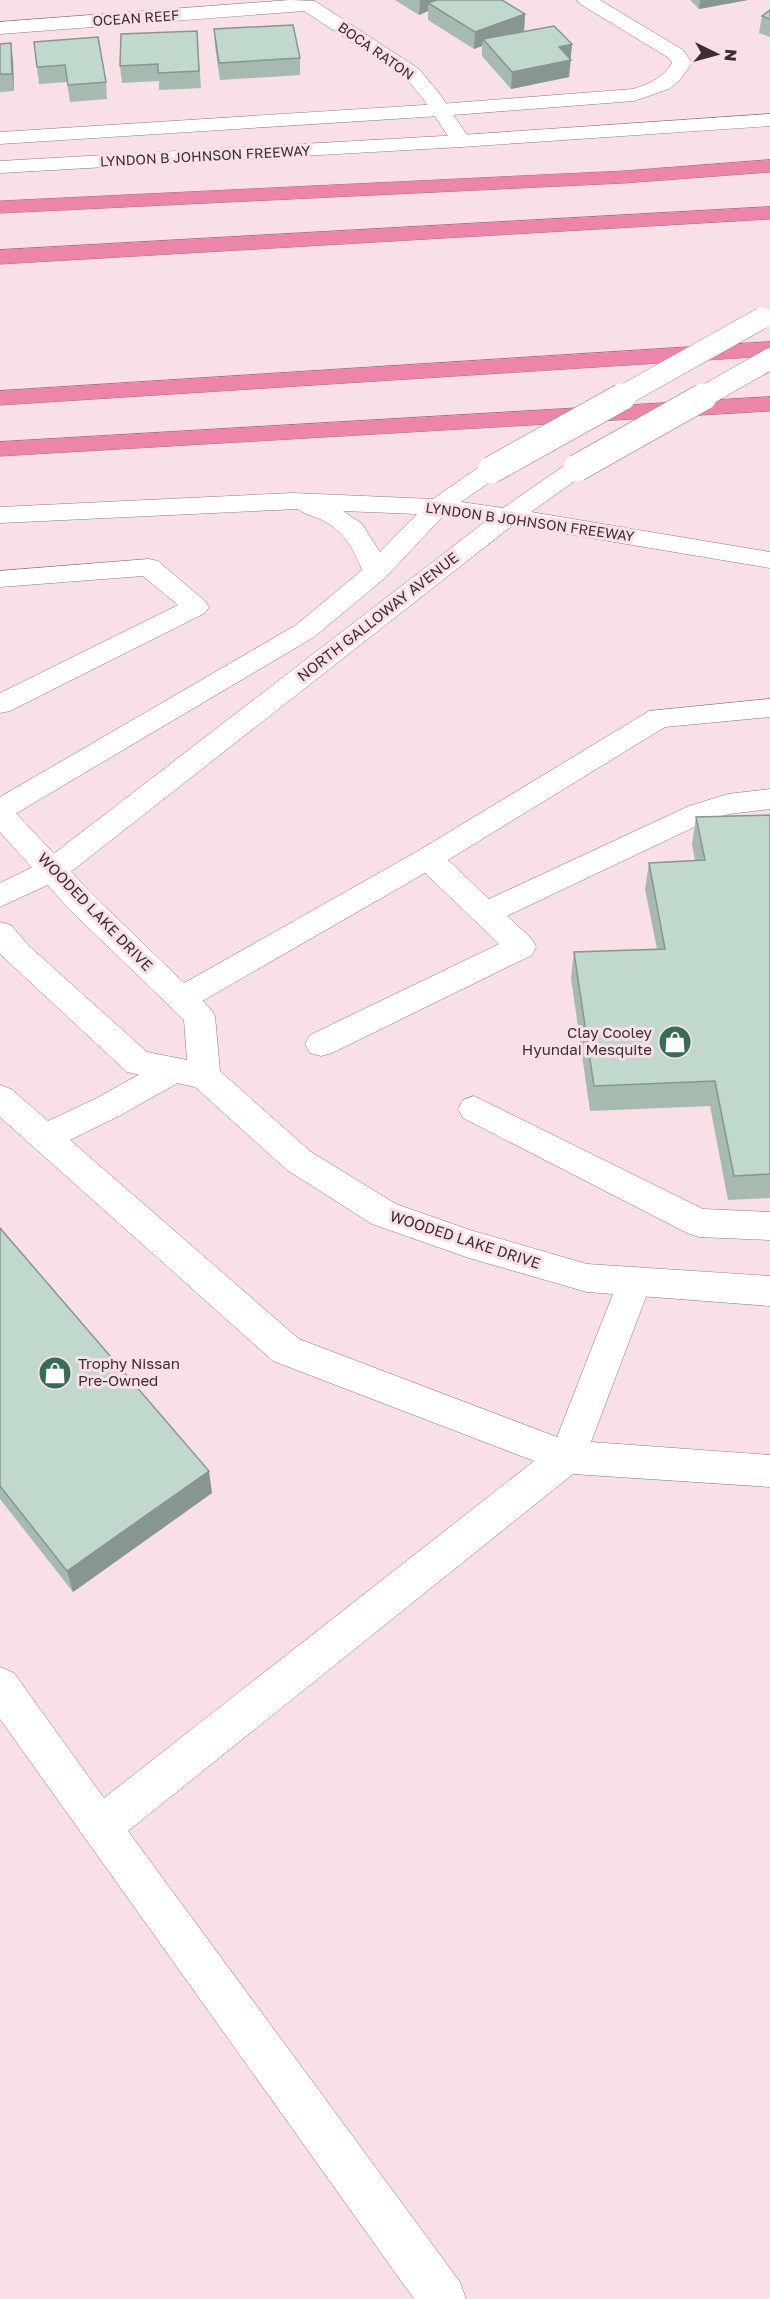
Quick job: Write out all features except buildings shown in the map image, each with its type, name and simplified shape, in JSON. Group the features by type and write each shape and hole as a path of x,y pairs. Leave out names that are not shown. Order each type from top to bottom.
{"highway":[{"path":"0,207 292,191 624,177 770,166"},
{"path":"0,257 770,213"},
{"path":"0,398 770,349"},
{"path":"0,449 770,404"}],"main road":[{"path":"0,138 440,110 634,94 661,87 677,73 682,63 676,54 587,0"},
{"name":"BOCA RATON","path":"304,2 412,73 461,141"},
{"name":"OCEAN REEF","path":"0,28 304,2"},
{"name":"LYNDON B JOHNSON FREEWAY","path":"0,167 461,141 770,120"},
{"path":"0,812 305,631 376,572 438,507 491,470 770,314"},
{"name":"NORTH GALLOWAY AVENUE","path":"0,896 53,870 508,516 577,468 770,359"},
{"path":"293,501 329,513 356,532 365,543 376,572"},
{"name":"LYNDON B JOHNSON FREEWAY","path":"0,516 293,501 438,507 508,516 770,560"},
{"path":"0,579 149,567 196,607 0,704"},
{"path":"181,999 428,858 659,718 770,708"},
{"path":"485,914 699,813 728,804 770,799"},
{"name":"WOODED LAKE DRIVE","path":"0,812 81,902 199,1016 189,1073 299,1161 384,1214 469,1244 587,1278 770,1291"},
{"path":"321,1044 520,947 428,858"},
{"path":"0,933 18,954 138,1063 189,1073"},
{"path":"43,1138 108,1107 189,1073"},
{"path":"0,1098 286,1350 567,1457 770,1470"},
{"path":"474,1109 699,1223 770,1226"},
{"path":"100,1827 567,1457 635,1281"},
{"path":"0,1686 443,2299"}],"place":[{"name":"Clay Cooley Hyundai Mesquite","path":"675,1042"},
{"name":"Trophy Nissan Pre-Owned","path":"55,1373"}]}
